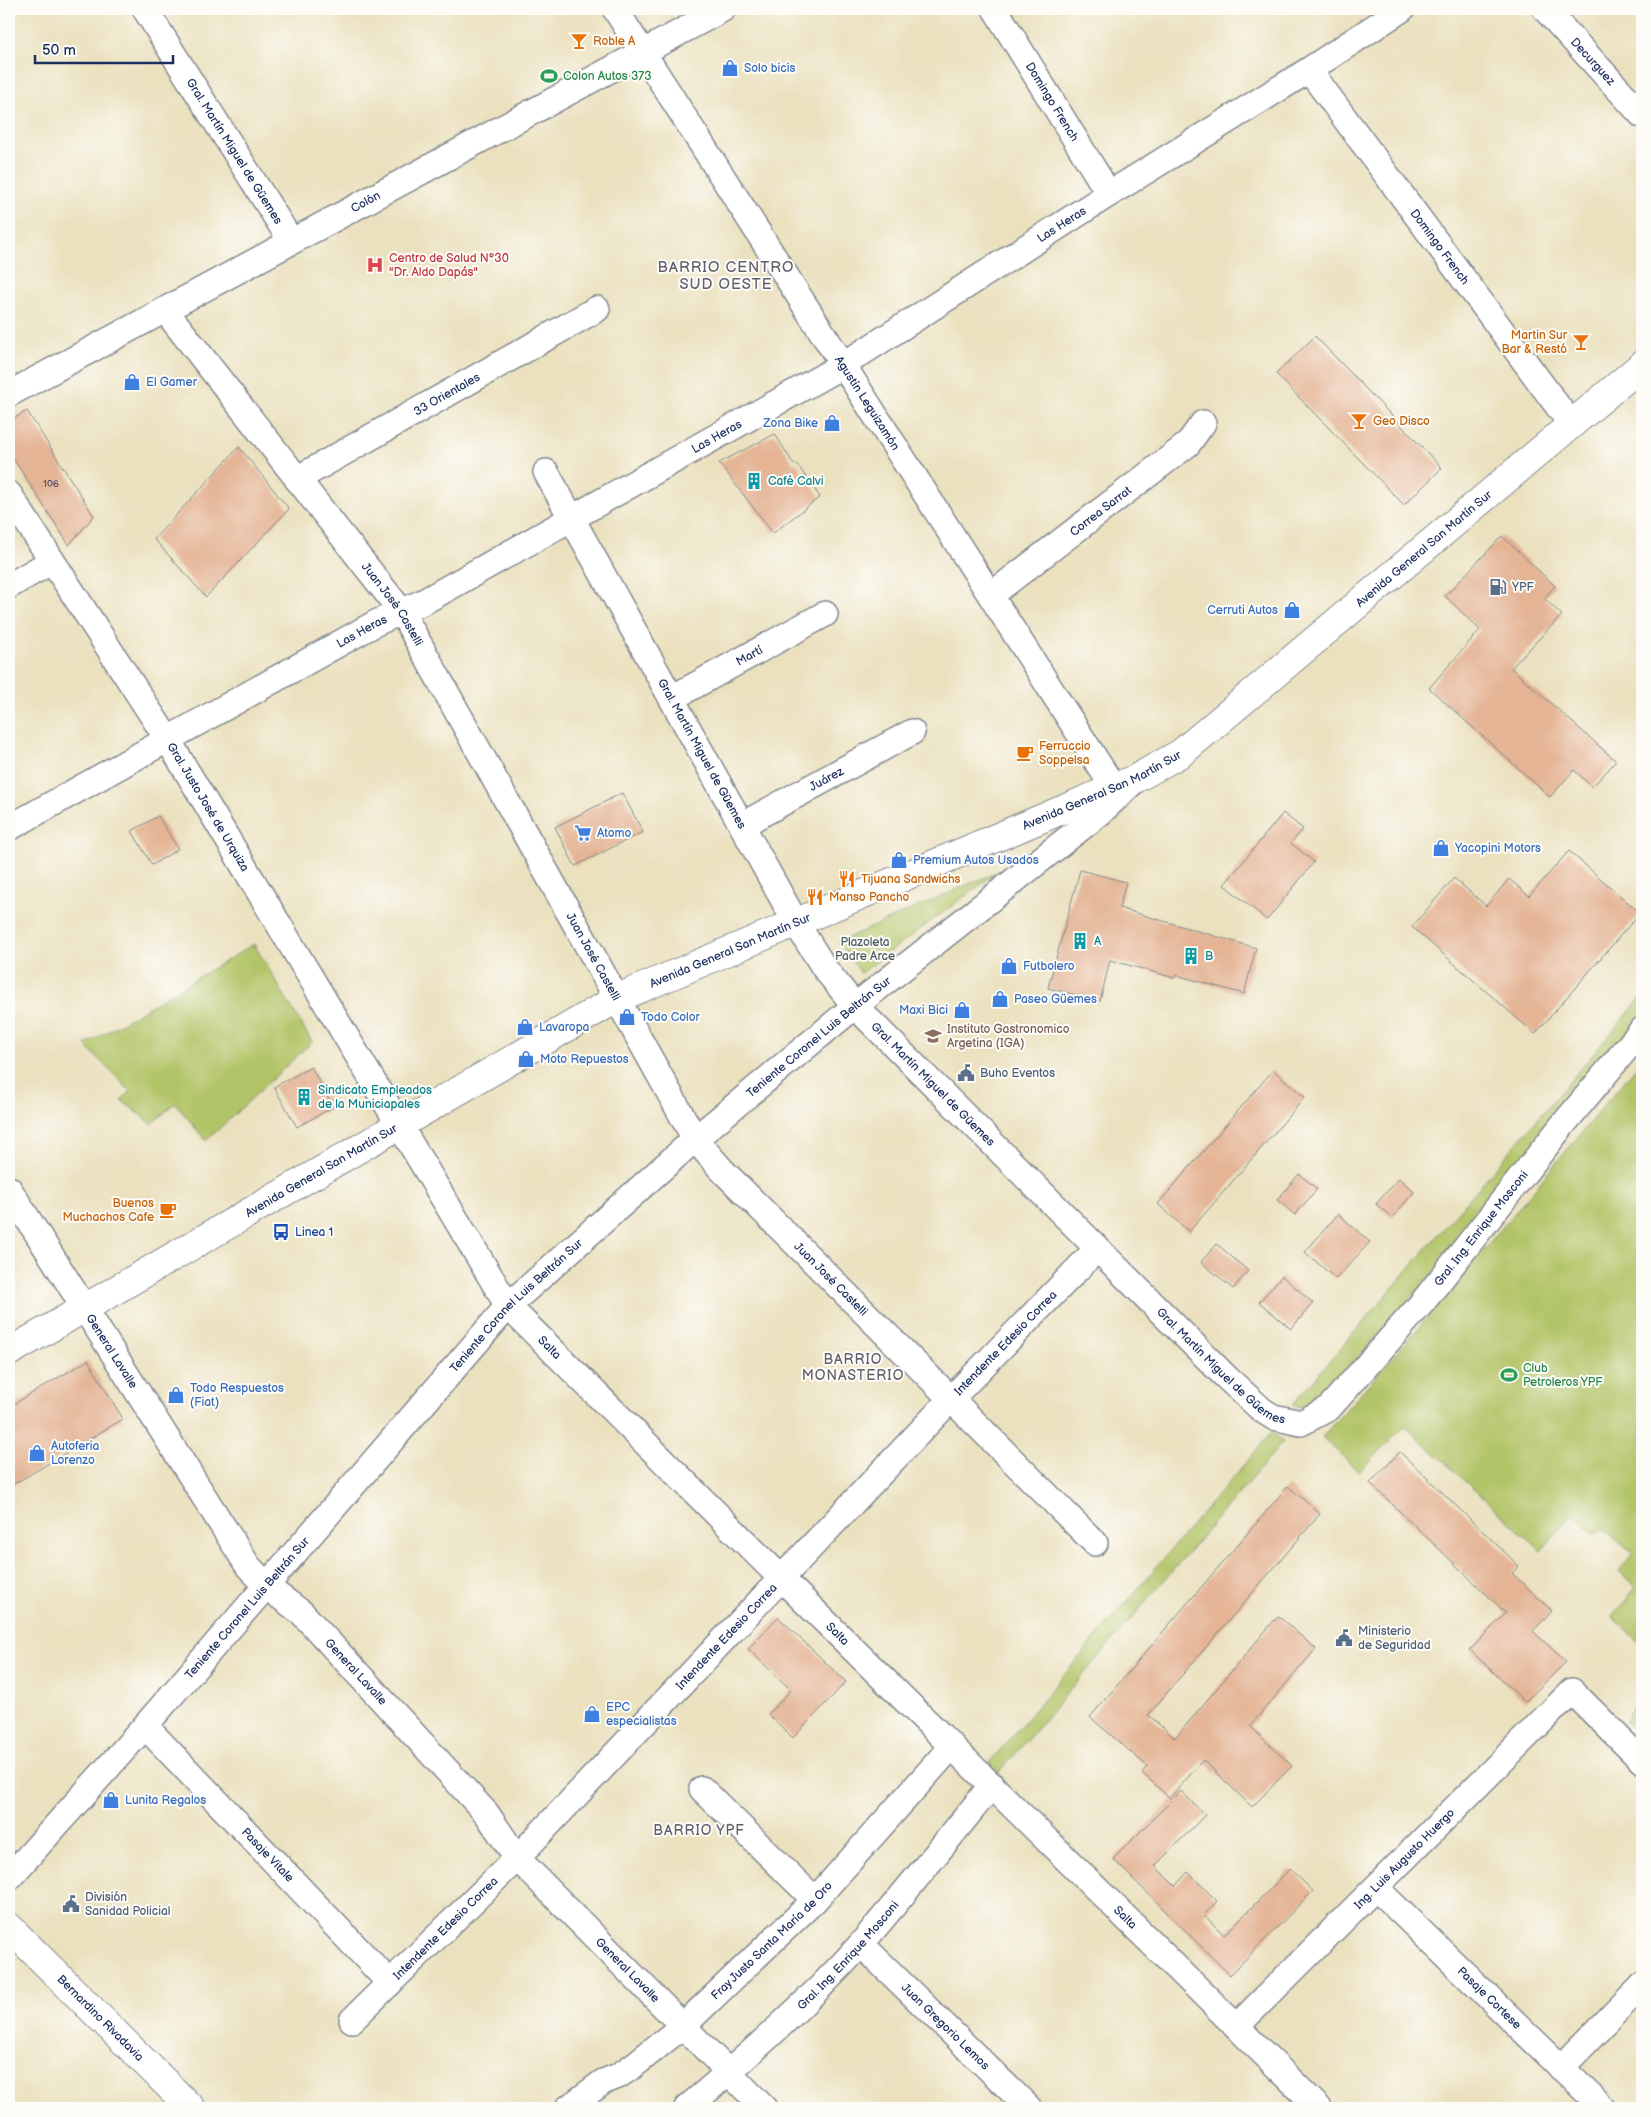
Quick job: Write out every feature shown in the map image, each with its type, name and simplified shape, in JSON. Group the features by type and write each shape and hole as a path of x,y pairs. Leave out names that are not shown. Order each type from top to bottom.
{"main road":[{"name":"Avenida General San Martín Sur","path":"9,1352 83,1307 618,998 1123,787 1181,753 1642,365"},
{"name":"Bernardino Rivadavia","path":"9,1927 191,2108"}],"street":[{"name":"Gral. Martín Miguel de Güemes","path":"145,9 291,241"},
{"name":"Agustín Leguizamón","path":"615,9 991,596 1123,787"},
{"name":"Colón","path":"9,394 723,9"},
{"name":"Domingo French","path":"995,9 1109,194"},
{"name":"Las Heras","path":"9,828 376,623 425,601 843,365 1402,9"},
{"name":"Decurguez","path":"1545,9 1642,115"},
{"name":"Domingo French","path":"1309,70 1571,424"},
{"name":"33 Orientales","path":"298,479 596,309"},
{"name":"Juan José Castelli","path":"165,310 401,611 696,1138 721,1169 1095,1543"},
{"name":"Correa Sarrat","path":"991,596 1188,444 1203,423"},
{"name":"Gral. Martín Miguel de Güemes","path":"546,472 796,923 821,964 855,1006 1097,1249 1262,1410 1272,1418 1285,1421 1301,1422 1312,1418"},
{"name":"Gral. Justo José de Urquiza","path":"9,494 168,740 398,1125"},
{"path":"9,586 52,561"},
{"name":"Martí","path":"672,698 825,614"},
{"name":"Juárez","path":"742,825 912,732"},
{"name":"Teniente Coronel Luis Beltrán Sur","path":"9,1878 145,1726 508,1306 696,1138 855,1006 1100,813 1123,787"},
{"name":"Gral. Ing. Enrique Mosconi","path":"1312,1418 1329,1408 1422,1303 1561,1127 1642,1030"},
{"name":"Salta","path":"398,1125 508,1306 1319,2108"},
{"name":"General Lavalle","path":"9,1189 244,1560 265,1585 297,1609 487,1814 517,1858 764,2108"},
{"name":"Intendente Edesio Correa","path":"352,2020 517,1858 950,1400 1097,1249"},
{"name":"Ing. Luis Augusto Huergo","path":"1236,2027 1572,1691 1642,1761"},
{"name":"Pasaje Vitale","path":"145,1726 390,1983"},
{"name":"Fray Justo Santa María de Oro","path":"568,2108 603,2082 618,2076 633,2066 684,2025 815,1900 952,1746"},
{"name":"Gral. Ing. Enrique Mosconi","path":"687,2108 730,2072 794,2012 860,1944 992,1786"},
{"path":"702,1788 815,1900"},
{"name":"Pasaje Cortese","path":"1376,1888 1603,2108"},
{"name":"Juan Gregorio Lemos","path":"860,1944 1029,2108"},
{"path":"1561,2068 1642,1985"}],"green space":[{"name":"Plazoleta Padre Arce","path":"999,871 861,973 838,942"},
{"path":"254,944 312,1042 206,1141 175,1103 152,1124 121,1100 130,1091 85,1045"},
{"path":"1642,997 1642,1020 1422,1286 1317,1404 1303,1408 1293,1404"},
{"name":"Club Petroleros YPF","path":"1642,1060 1642,1644 1613,1617 1636,1587 1619,1571 1633,1553 1603,1528 1596,1535 1573,1514 1541,1551 1405,1426 1359,1472 1322,1437 1421,1325"},
{"path":"1272,1432 1283,1442 997,1775 987,1765"},
{"path":"1642,1689 1642,1738 1625,1721"}],"building":[{"name":"Geo Disco","path":"1315,336 1442,468 1404,505 1276,374"},
{"path":"27,411 94,516 69,545 9,452 9,421"},
{"name":"Café Calvi","path":"775,434 794,465 796,463 820,497 773,533 719,463"},
{"path":"239,447 289,509 206,597 154,539"},
{"path":"1502,536 1555,586 1544,598 1562,615 1511,668 1616,761 1592,787 1574,770 1550,797 1429,688 1480,630 1445,596"},
{"path":"622,793 643,832 575,866 555,827"},
{"path":"1283,813 1303,829 1291,843 1314,862 1267,920 1224,885"},
{"path":"158,816 178,849 152,865 132,831"},
{"path":"1569,851 1640,913 1535,1034 1412,927 1454,878 1486,906 1509,879 1529,896"},
{"path":"1080,870 1126,882 1119,908 1256,948 1244,994 1176,975 1175,978 1110,960 1100,1001 1048,988"},
{"name":"Sindicato Empleados de la Municiapales","path":"311,1067 333,1107 297,1127 274,1087"},
{"path":"1273,1070 1305,1097 1189,1232 1158,1204"},
{"path":"1299,1174 1317,1189 1295,1215 1277,1200"},
{"path":"1399,1178 1414,1192 1392,1218 1376,1204"},
{"path":"1338,1214 1370,1242 1336,1279 1305,1252"},
{"path":"1217,1244 1248,1271 1233,1289 1201,1262"},
{"path":"1282,1276 1313,1303 1291,1329 1259,1302"},
{"name":"Autoferia Lorenzo","path":"88,1360 123,1419 9,1487 9,1407"},
{"path":"1400,1452 1519,1566 1512,1573 1552,1611 1533,1631 1566,1662 1525,1702 1470,1650 1506,1613 1370,1483"},
{"path":"1288,1486 1320,1514 1148,1715 1175,1738 1278,1616 1316,1649 1250,1726 1292,1766 1252,1807 1203,1760 1170,1798 1142,1773 1147,1766 1090,1717"},
{"path":"778,1617 846,1682 793,1738 768,1714 791,1690 748,1649"},
{"path":"1181,1791 1205,1815 1155,1866 1175,1886 1188,1872 1217,1901 1204,1915 1224,1935 1290,1869 1313,1891 1230,1975 1113,1859"}],"place":[{"name":"Roble A","path":"579,41"},
{"name":"Solo bicis","path":"730,68"},
{"name":"Colon Autos 373","path":"549,76"},
{"name":"Centro de Salud N°30 \"Dr. Aldo Dapás\"","path":"375,265"},
{"name":"Martin Sur Bar & Restó","path":"1581,342"},
{"name":"El Gamer","path":"132,382"},
{"name":"Geo Disco","path":"1359,421"},
{"name":"Zona Bike","path":"832,423"},
{"name":"Café Calvi","path":"754,481"},
{"name":"YPF","path":"1498,587"},
{"name":"Cerruti Autos","path":"1292,610"},
{"name":"Ferruccio Soppelsa","path":"1025,753"},
{"name":"Atomo","path":"583,833"},
{"name":"Yacopini Motors","path":"1441,848"},
{"name":"Premium Autos Usados","path":"899,860"},
{"name":"Tijuana Sandwichs","path":"847,879"},
{"name":"Manso Pancho","path":"815,897"},
{"name":"A","path":"1080,941"},
{"name":"B","path":"1191,956"},
{"name":"Futbolero","path":"1009,966"},
{"name":"Paseo Güemes","path":"1000,999"},
{"name":"Maxi Bici","path":"962,1010"},
{"name":"Todo Color","path":"627,1017"},
{"name":"Lavaropa","path":"525,1027"},
{"name":"Instituto Gastronomico Argetina (IGA)","path":"933,1036"},
{"name":"Moto Repuestos","path":"526,1059"},
{"name":"Buho Eventos","path":"966,1073"},
{"name":"Sindicato Empleados de la Municiapales","path":"304,1097"},
{"name":"Buenos Muchachos Cafe","path":"168,1210"},
{"name":"Linea 1","path":"281,1232"},
{"name":"Club Petroleros YPF","path":"1509,1375"},
{"name":"Todo Respuestos (Fiat)","path":"176,1395"},
{"name":"Autoferia Lorenzo","path":"37,1453"},
{"name":"Ministerio de Seguridad","path":"1344,1638"},
{"name":"EPC especialistas","path":"592,1714"},
{"name":"Lunita Regalos","path":"111,1800"},
{"name":"División Sanidad Policial","path":"71,1904"}],"district":[{"name":"BARRIO CENTRO SUD OESTE","path":"726,276"},
{"name":"BARRIO MONASTERIO","path":"853,1368"},
{"name":"BARRIO YPF","path":"699,1830"}]}
